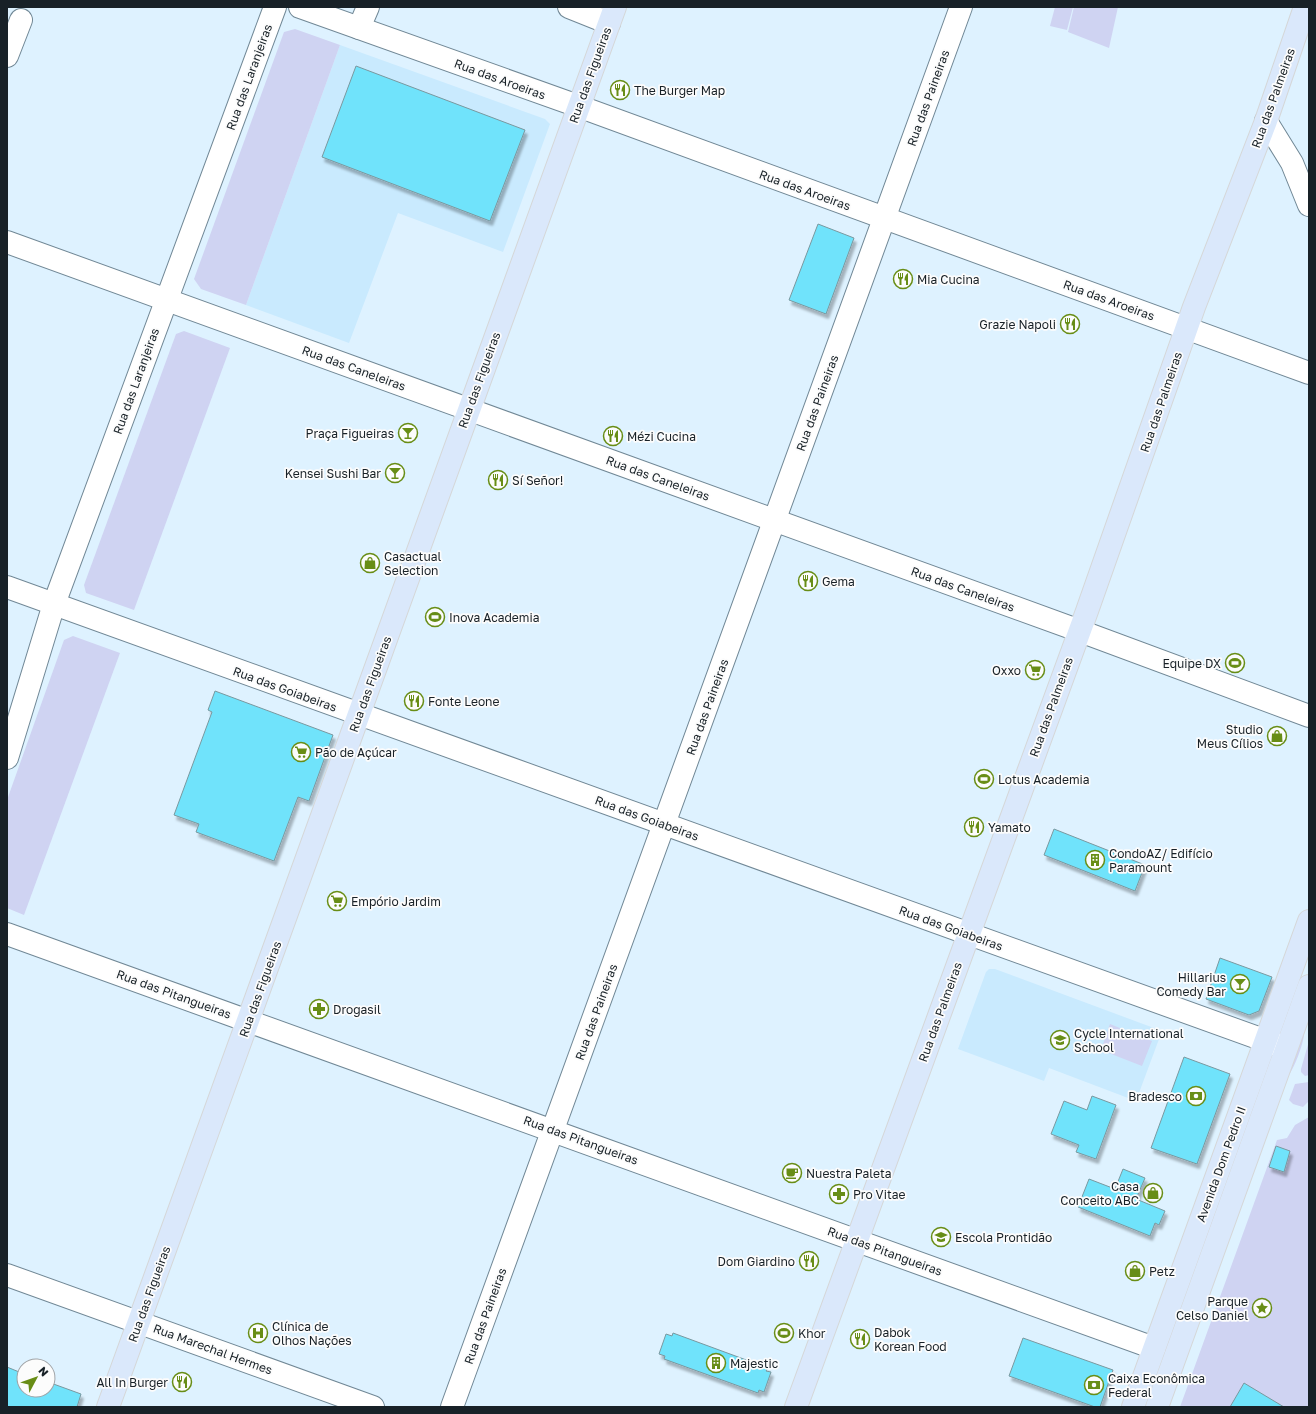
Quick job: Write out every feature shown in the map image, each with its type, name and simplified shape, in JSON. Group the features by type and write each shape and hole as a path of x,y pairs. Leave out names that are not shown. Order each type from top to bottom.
{"main road":[{"name":"Rua das Palmeiras","path":"796,1407 1080,631 1187,329 1266,121 1305,7"},
{"name":"Rua das Figueiras","path":"108,1407 612,15"},
{"name":"Avenida Dom Pedro II","path":"1133,1407 1309,921"},
{"name":"Avenida Dom Pedro II","path":"1157,1407 1309,986"}],"street":[{"name":"Rua das Laranjeiras","path":"7,758 54,604 275,7"},
{"name":"Rua das Aroeiras","path":"300,7 578,106 1309,373"},
{"path":"360,28 368,7"},
{"path":"569,7 612,15"},
{"name":"Rua das Paineiras","path":"452,1407 961,7"},
{"path":"7,56 21,20"},
{"path":"1266,121 1292,163 1309,205"},
{"name":"Rua das Caneleiras","path":"7,242 1080,631 1309,716"},
{"name":"Rua das Goiabeiras","path":"7,587 359,716 1286,1048"},
{"name":"Rua das Pitangueiras","path":"7,934 1154,1348"},
{"name":"Rua Marechal Hermes","path":"7,1275 373,1407"}],"shaded area":[{"path":"1055,7 1073,7 1067,30 1050,26"},
{"path":"1074,7 1118,7 1109,48 1068,32"},
{"path":"295,29 340,45 246,305 201,289 194,279 284,32"},
{"path":"340,45 545,119 550,124 503,252 398,213 349,343 246,305"},
{"path":"184,331 230,348 134,610 86,593 84,585 176,334"},
{"path":"73,636 120,653 24,915 7,908 7,800 64,640"},
{"name":"Cycle International School","path":"989,969 995,969 1162,1031 1136,1101 1049,1068 1044,1081 958,1049 986,972"},
{"path":"1110,1024 1152,1041 1142,1066 1101,1050"},
{"path":"1304,1030 1303,1040 1298,1055 1292,1070 1286,1078"},
{"path":"1309,1041 1309,1075 1305,1076 1301,1072 1301,1069"},
{"path":"1309,1082 1309,1101 1303,1107 1293,1104 1289,1100 1295,1084"},
{"name":"Parque Celso Daniel","path":"1309,1117 1309,1407 1180,1407 1277,1140 1287,1138 1295,1125"}],"building":[{"path":"356,66 525,130 490,221 322,157"},
{"path":"818,224 854,238 826,314 789,300"},
{"path":"215,691 333,735 309,801 298,797 274,861 196,832 199,824 174,815 212,712 208,710"},
{"name":"CondoAZ/ Edifício Paramount","path":"1054,829 1145,865 1135,891 1044,855"},
{"name":"Hillarius Comedy Bar","path":"1220,958 1272,977 1259,1011 1249,1015 1206,999"},
{"name":"Bradesco","path":"1184,1057 1230,1074 1197,1164 1151,1148"},
{"path":"1092,1096 1116,1105 1096,1159 1076,1152 1079,1145 1051,1134 1064,1101 1087,1110"},
{"path":"1276,1146 1290,1151 1284,1172 1269,1167"},
{"path":"1123,1169 1145,1178 1136,1199 1165,1211 1159,1225 1155,1223 1150,1236 1078,1207 1089,1179 1115,1189"},
{"name":"Majestic","path":"673,1333 768,1368 766,1371 771,1372 764,1392 759,1390 758,1393 664,1359 665,1356 659,1354 666,1334 672,1336"},
{"path":"1023,1338 1113,1370 1100,1407 1095,1407 1009,1376"},
{"path":"7,1367 16,1371 16,1398 56,1398 56,1385 81,1394 77,1407 7,1407"},
{"path":"1244,1383 1284,1407 1230,1407"}],"place":[{"name":"The Burger Map","path":"620,90"},
{"name":"Mia Cucina","path":"903,279"},
{"name":"Grazie Napoli","path":"1070,324"},
{"name":"Praça Figueiras","path":"408,433"},
{"name":"Mézi Cucina","path":"613,436"},
{"name":"Kensei Sushi Bar","path":"395,473"},
{"name":"Sí Señor!","path":"498,480"},
{"name":"Casactual Selection","path":"370,563"},
{"name":"Gema","path":"808,581"},
{"name":"Inova Academia","path":"435,617"},
{"name":"Equipe DX","path":"1235,663"},
{"name":"Oxxo","path":"1035,670"},
{"name":"Fonte Leone","path":"414,701"},
{"name":"Studio Meus Cílios","path":"1277,736"},
{"name":"Pão de Açúcar","path":"301,752"},
{"name":"Lotus Academia","path":"984,779"},
{"name":"Yamato","path":"974,827"},
{"name":"CondoAZ/ Edifício Paramount","path":"1095,860"},
{"name":"Empório Jardim","path":"337,901"},
{"name":"Hillarius Comedy Bar","path":"1240,984"},
{"name":"Drogasil","path":"319,1009"},
{"name":"Cycle International School","path":"1060,1040"},
{"name":"Bradesco","path":"1196,1096"},
{"name":"Nuestra Paleta","path":"792,1173"},
{"name":"Casa Conceito ABC","path":"1153,1193"},
{"name":"Pro Vitae","path":"839,1194"},
{"name":"Escola Prontidão","path":"941,1237"},
{"name":"Dom Giardino","path":"809,1261"},
{"name":"Petz","path":"1135,1271"},
{"name":"Parque Celso Daniel","path":"1262,1308"},
{"name":"Clínica de Olhos Nações","path":"258,1333"},
{"name":"Khor","path":"784,1333"},
{"name":"Dabok Korean Food","path":"860,1339"},
{"name":"Majestic","path":"716,1363"},
{"name":"All In Burger","path":"182,1382"},
{"name":"Caixa Econômica Federal","path":"1094,1385"}]}
